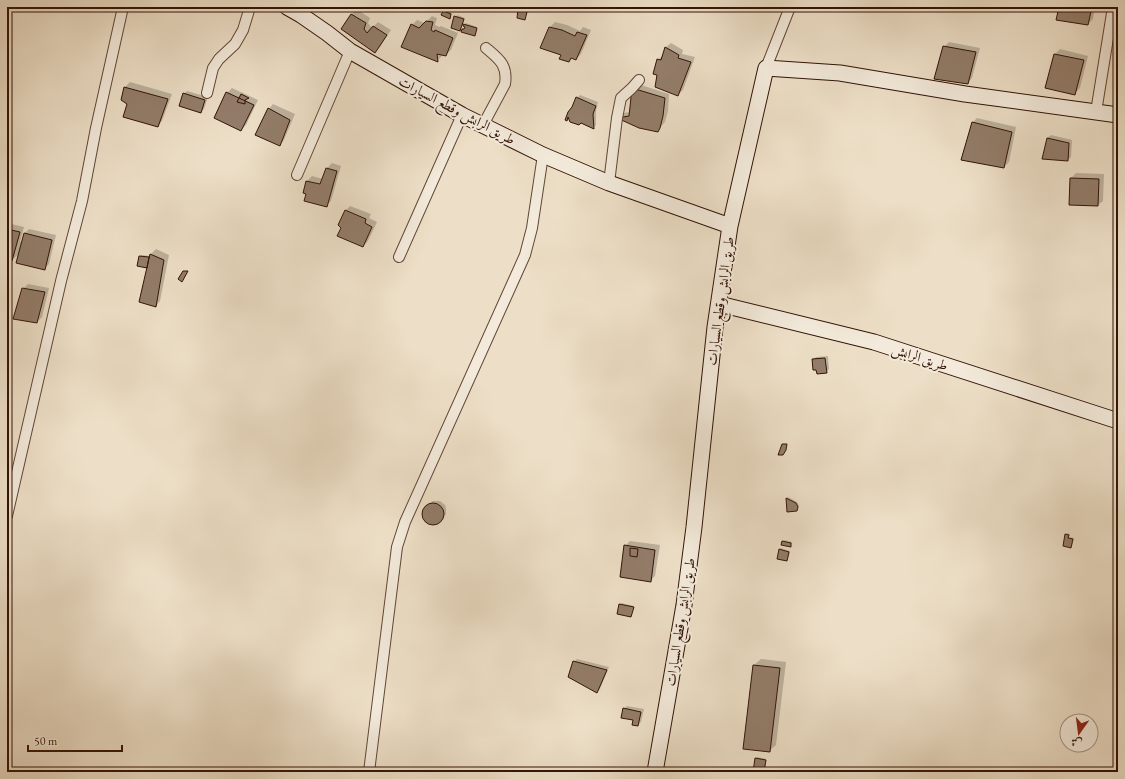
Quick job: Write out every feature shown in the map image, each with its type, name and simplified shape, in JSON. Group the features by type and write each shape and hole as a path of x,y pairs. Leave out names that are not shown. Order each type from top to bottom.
{"main road":[{"name":"طريق الرابش وقطع السيارات","path":"287,7 308,19 350,51 462,115 543,155 609,183 730,226 715,327 694,527 684,605 655,772"},
{"path":"730,226 766,68 840,73 965,94 1118,115"},
{"name":"طريق الرابش","path":"719,304 874,342 1118,421"}],"street":[{"path":"7,516 61,281 82,201 96,128 123,7"},
{"path":"207,93 213,68 219,59 235,44 243,30 250,7"},
{"path":"766,68 790,7"},
{"path":"1096,112 1113,7"},
{"path":"483,125 505,84 506,77 500,60 486,48"},
{"path":"297,175 350,51"},
{"path":"609,183 621,98 639,80"},
{"path":"399,258 462,115"},
{"path":"369,772 397,547 405,522 525,255 532,228 543,155"}],"building":[{"path":"1059,7 1092,7 1088,25 1056,20"},
{"path":"518,9 527,12 525,20 517,18"},
{"path":"443,11 451,14 450,19 441,15"},
{"path":"351,14 366,23 364,29 367,33 373,26 387,35 375,53 341,29"},
{"path":"454,16 464,19 460,31 451,28"},
{"path":"426,21 433,22 431,30 434,32 435,30 453,38 446,56 437,54 438,62 401,47 411,24 419,28"},
{"path":"463,24 477,28 475,36 461,32 465,27"},
{"path":"549,27 562,30 575,36 577,32 587,35 576,60 571,58 569,62 559,59 561,55 540,48"},
{"path":"943,46 976,52 968,84 934,79"},
{"path":"665,47 679,55 678,58 691,62 678,96 655,87 657,75 653,74 657,59 661,60"},
{"path":"1054,54 1084,60 1075,95 1045,88"},
{"path":"124,87 168,99 158,127 123,117 127,104 121,100"},
{"path":"632,88 665,98 663,116 658,132 639,128 617,118 629,116"},
{"path":"226,92 254,105 241,131 214,118"},
{"path":"183,93 205,100 201,113 179,106"},
{"path":"241,94 249,98 245,100 245,104 237,102"},
{"path":"576,97 596,106 593,114 594,129 581,123 579,125 570,122 568,117 567,121 565,120"},
{"path":"268,108 290,120 280,146 255,135"},
{"path":"972,122 1012,132 1004,168 961,160"},
{"path":"1047,138 1069,143 1068,161 1042,159"},
{"path":"326,168 337,171 327,207 304,201 306,194 303,193 306,181 320,184"},
{"path":"1070,178 1099,179 1098,206 1069,205"},
{"path":"345,210 366,219 365,223 372,227 363,247 337,236 341,228 338,225"},
{"path":"7,229 20,232 12,261 7,260"},
{"path":"24,233 52,240 45,270 16,263"},
{"path":"150,254 164,260 156,307 139,302"},
{"path":"139,256 149,257 147,268 137,266"},
{"path":"183,271 188,271 182,282 178,279"},
{"path":"22,288 45,292 37,323 13,319"},
{"path":"825,358 827,373 817,374 816,370 813,370 812,359"},
{"path":"782,444 787,444 786,450 783,455 778,455"},
{"path":"786,498 796,503 798,507 797,511 787,512"},
{"path":"433,503 441,506 444,514 441,522 433,525 425,522 422,514 425,506"},
{"path":"1065,534 1069,535 1068,538 1073,539 1071,548 1063,546"},
{"path":"782,541 791,543 791,547 781,545"},
{"path":"624,545 655,550 651,582 620,577"},
{"path":"630,548 638,549 637,557 630,556"},
{"path":"779,549 789,552 787,561 777,559"},
{"path":"619,604 634,607 631,617 617,614"},
{"path":"573,661 607,670 597,693 568,677"},
{"path":"753,665 780,668 770,752 743,749"},
{"path":"623,708 641,712 638,726 632,725 633,720 621,718"},
{"path":"755,758 766,760 764,772 753,772"}]}
